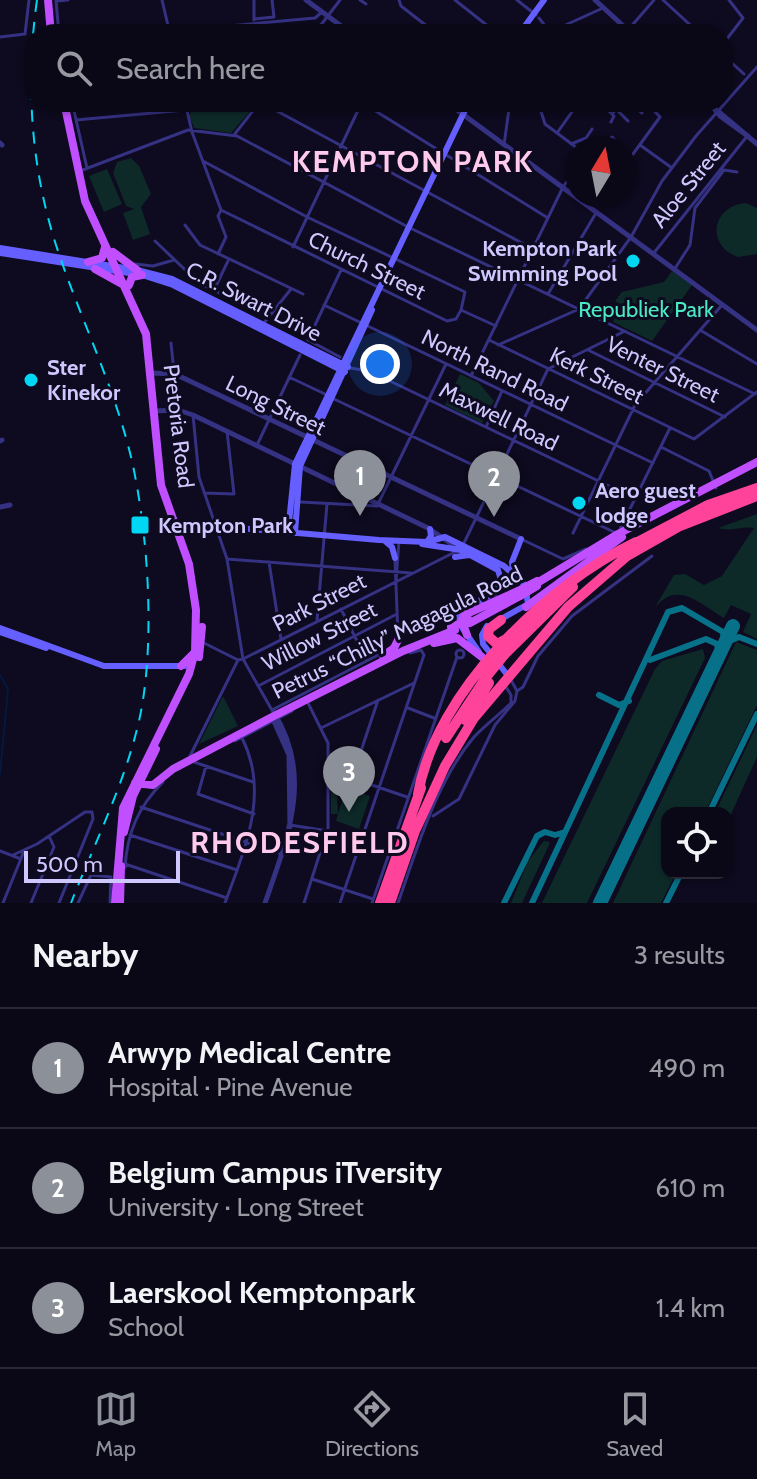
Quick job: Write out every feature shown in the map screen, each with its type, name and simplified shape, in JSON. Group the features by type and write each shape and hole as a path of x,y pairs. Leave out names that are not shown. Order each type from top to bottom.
{"highway":[{"path":"501,620 489,629 490,640 500,644 624,535 757,487"},
{"path":"492,659 627,556 680,526 757,496"},
{"path":"492,659 624,535"},
{"path":"375,902 413,796 446,738 574,601 627,556"},
{"path":"492,659 511,634"},
{"path":"492,659 499,683"},
{"path":"492,659 499,683"},
{"path":"390,903 440,764 499,683"}],"main road":[{"path":"52,24 53,0"},
{"path":"530,24 546,0"},
{"name":"Pretoria Road","path":"66,112 78,171 105,245 149,330 165,485 191,571 199,653"},
{"path":"330,397 378,289 464,112"},
{"name":"Pretoria Road","path":"78,171 117,252 119,269"},
{"path":"91,265 103,257 105,245"},
{"name":"C.R. Swart Drive","path":"1,252 13,251 91,265"},
{"name":"C.R. Swart Drive","path":"1,252 119,269 196,288 262,327 342,366"},
{"path":"91,265 111,274 128,288 132,277 139,273 117,252"},
{"name":"C.R. Swart Drive","path":"139,273 194,293 262,327 275,338 342,366"},
{"name":"Pretoria Road","path":"128,288 152,373"},
{"path":"252,324 257,339 266,335 275,338"},
{"path":"292,533 298,465 342,366"},
{"name":"Petrus “Chilly” Magagula Road","path":"141,781 192,759 200,747 273,715 401,645 470,622 716,480 757,464"},
{"path":"292,533 298,502 298,465"},
{"name":"Petrus “Chilly” Magagula Road","path":"537,583 700,492 716,480"},
{"path":"180,534 202,525 397,541 427,542 439,537 513,572 528,592 526,607"},
{"path":"427,542 431,536 430,529"},
{"path":"499,683 482,635 486,627 526,607 624,535"},
{"path":"513,572 512,562 521,539"},
{"path":"381,540 391,545 395,558"},
{"path":"397,541 462,548 494,566 501,580 495,593 460,613 459,622 467,635 492,659"},
{"path":"455,557 476,557"},
{"path":"467,635 462,621 464,615 519,594"},
{"path":"1,630 109,667 187,668 199,653"},
{"path":"1,630 24,639"},
{"path":"401,645 455,638 492,659"},
{"name":"Petrus “Chilly” Magagula Road","path":"141,781 273,715 401,645"},
{"path":"181,666 199,653"},
{"path":"117,903 124,828 141,781 199,653"}],"street":[{"path":"26,24 29,0"},
{"path":"57,24 53,0 68,0"},
{"path":"162,0 168,24"},
{"path":"254,0 254,21"},
{"path":"233,24 274,17 272,0"},
{"path":"306,0 339,24"},
{"path":"322,24 340,0"},
{"path":"360,0 366,4"},
{"path":"399,0 401,6 424,24"},
{"path":"455,0 485,24"},
{"path":"517,0 543,24"},
{"path":"595,0 621,24"},
{"path":"636,24 654,0"},
{"path":"663,0 689,24"},
{"path":"729,0 743,18 733,31"},
{"path":"569,24 603,8"},
{"path":"254,21 317,18 322,12"},
{"path":"0,37 24,34"},
{"path":"733,64 744,74"},
{"path":"733,89 757,67"},
{"path":"74,112 78,171 192,130 234,135 408,227 756,393 725,417"},
{"path":"76,120 165,112"},
{"path":"188,112 221,210 218,216 226,237 218,254"},
{"path":"234,135 252,112"},
{"path":"278,112 533,249"},
{"path":"293,247 357,112"},
{"path":"378,112 548,218"},
{"path":"457,112 757,330"},
{"path":"504,145 509,112"},
{"path":"541,112 545,124 565,139"},
{"path":"557,133 572,112"},
{"path":"611,122 615,112"},
{"path":"617,112 628,121"},
{"path":"637,149 660,116 656,112"},
{"path":"498,345 579,309 631,237 672,168 711,112"},
{"path":"720,112 757,144"},
{"path":"587,136 592,129"},
{"name":"Aloe Street","path":"653,254 748,136"},
{"path":"640,145 672,168"},
{"path":"203,161 307,217 465,292 461,310"},
{"path":"674,270 690,245 697,205 724,170 737,172"},
{"path":"471,376 565,184"},
{"name":"Church Street","path":"221,210 447,321 456,319 461,310 496,326"},
{"path":"548,294 596,213"},
{"path":"185,225 197,243 303,294"},
{"path":"155,241 198,282 267,315"},
{"path":"117,252 130,262 149,267 174,260"},
{"path":"214,290 228,259"},
{"path":"324,305 341,270"},
{"path":"262,327 267,315 291,289"},
{"name":"North Rand Road","path":"324,305 653,463"},
{"name":"Maxwell Road","path":"324,305 308,339 342,366 364,369 636,499"},
{"path":"573,533 632,410 722,305"},
{"path":"700,330 757,364"},
{"path":"462,548 548,369 625,331"},
{"name":"Kerk Street","path":"489,340 692,438 698,438 725,417"},
{"path":"171,343 178,410"},
{"name":"Venter Street","path":"588,350 725,417"},
{"path":"257,446 300,355"},
{"path":"298,502 373,508 379,505 446,364"},
{"name":"Long Street","path":"152,373 175,374 560,558 570,557 624,535"},
{"path":"289,377 624,535"},
{"path":"486,427 502,391"},
{"path":"156,411 178,410 193,415 430,529 439,537"},
{"path":"193,415 199,477 227,559 241,659 258,685 291,754 291,827 265,903"},
{"path":"624,535 622,528 670,428"},
{"path":"204,493 232,496 231,447 227,431"},
{"path":"231,447 241,438"},
{"path":"661,447 716,480"},
{"path":"206,498 213,494"},
{"path":"317,621 327,504"},
{"path":"1,505 10,505"},
{"path":"395,571 397,541"},
{"path":"117,903 129,834 141,807 170,775 192,759 242,738 273,715 367,660 401,645 395,615 397,541"},
{"name":"Park Street","path":"241,659 462,548"},
{"path":"499,683 523,687 538,656 572,616 652,556"},
{"path":"227,559 411,573"},
{"path":"269,562 281,639"},
{"path":"383,587 395,595"},
{"path":"341,609 367,660"},
{"name":"Willow Street","path":"258,685 395,615"},
{"path":"273,715 308,703 405,654 422,650 424,655 340,903"},
{"path":"199,653 241,659"},
{"path":"328,770 413,796 434,718 457,657"},
{"path":"200,747 241,659"},
{"path":"321,728 414,683"},
{"path":"398,903 430,819 458,760 482,729 511,703 499,683"},
{"path":"430,819 460,797 491,733 515,701 499,683"},
{"path":"352,778 378,700"},
{"path":"304,903 328,831 328,743 308,703"},
{"path":"406,708 434,718"},
{"path":"482,729 491,733"},
{"path":"125,864 226,901 254,814 253,761 242,738"},
{"path":"192,759 253,782"},
{"path":"206,766 198,794 254,814"},
{"path":"442,792 440,802 447,808"},
{"path":"141,807 282,854"},
{"path":"13,855 85,812 94,815 59,903"},
{"path":"291,827 328,831"},
{"path":"129,834 237,870"},
{"path":"31,903 54,847 49,836"},
{"path":"3,903 24,850"},
{"path":"0,851 21,859"},
{"path":"79,902 89,876 111,877 117,903"},
{"path":"312,879 375,902"}],"green space":[{"path":"191,112 249,112 231,133 194,128 189,115"},
{"path":"131,158 139,166 151,194 141,207 150,234 133,240 123,213 134,209 126,206 113,173 117,162"},
{"path":"107,169 122,204 104,212 89,176"},
{"path":"746,203 757,208 757,254 738,257 721,244 717,227 725,211"},
{"name":"Republiek Park","path":"672,271 692,285 652,341 613,322 620,304 615,301 622,292 664,282"},
{"path":"460,374 479,383 494,401 482,423 445,405"},
{"path":"757,514 757,639 743,632 751,614 731,605 724,618 697,601 679,595 662,600 654,609 674,575 685,574 704,585 722,576 754,528 718,528"},
{"path":"736,642 757,650 757,705 708,807 661,807 661,879 673,879 661,903 613,903"},
{"path":"703,649 705,658 587,903 542,903 655,669 662,661"},
{"path":"223,696 238,726 199,744"},
{"path":"757,725 757,757 733,810 733,807 718,807"},
{"path":"346,788 370,796 359,829 336,821"},
{"path":"331,792 337,792 338,814 331,814"},
{"path":"544,841 550,842 522,903 511,903 528,861"}],"waterway":[{"path":"0,675 8,689 0,774"}],"taxiway":[{"path":"532,903 668,612 682,608 723,632 724,644"},
{"path":"725,643 739,637 757,644"},
{"path":"650,660 706,639 717,644 719,655"},
{"path":"599,695 619,705 629,701"},
{"path":"712,807 757,714"},
{"path":"504,903 537,836 545,832 555,835 565,832"},
{"path":"666,903 678,879"}],"runway":[{"path":"600,903 733,626"}],"railway":[{"path":"34,24 37,0"},
{"path":"32,112 36,159 49,221 116,405 131,457 142,522 148,595 147,669 136,733 115,798 71,903"}],"place":[{"name":"Kempton Park Swimming Pool","path":"633,261"},
{"name":"Ster Kinekor","path":"31,380"},
{"name":"Aero guest lodge","path":"579,503"},
{"name":"Arwyp Medical Centre","path":"360,516"},
{"name":"Belgium Campus iTversity","path":"494,517"},
{"name":"Kempton Park","path":"140,525"},
{"name":"Laerskool Kemptonpark","path":"349,812"}],"district":[{"name":"KEMPTON PARK","path":"413,162"},
{"name":"RHODESFIELD","path":"300,843"}]}
